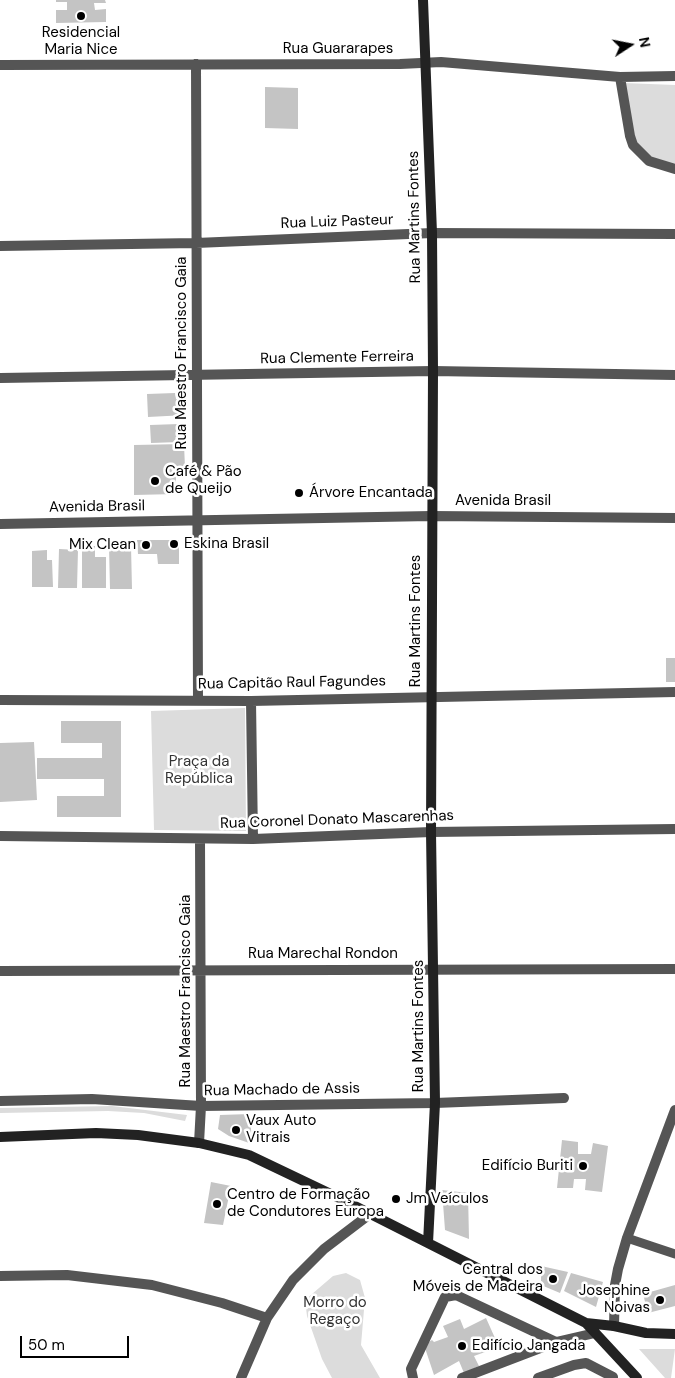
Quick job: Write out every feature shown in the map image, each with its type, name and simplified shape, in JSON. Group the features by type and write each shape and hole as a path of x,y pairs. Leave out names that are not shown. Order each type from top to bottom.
{"street":[{"name":"Rua Martins Fontes","path":"423,0 432,233 433,371 430,695 435,1103 428,1243"},
{"name":"Rua Maestro Francisco Gaia","path":"196,64 198,701"},
{"name":"Rua Guararapes","path":"0,65 469,64 620,77 675,76"},
{"path":"620,77 633,145 649,162 675,168"},
{"name":"Rua Luiz Pasteur","path":"0,246 196,243 432,233 675,234"},
{"name":"Rua Clemente Ferreira","path":"0,378 433,371 675,374"},
{"name":"Avenida Brasil","path":"0,524 431,516 675,518"},
{"name":"Rua Capitão Raul Fagundes","path":"0,700 148,699 251,701 430,695 675,692"},
{"path":"251,701 253,839"},
{"name":"Rua Coronel Donato Mascarenhas","path":"0,836 253,839 431,832 675,829"},
{"name":"Rua Maestro Francisco Gaia","path":"199,1142 202,1106 200,839"},
{"name":"Rua Marechal Rondon","path":"0,971 201,969 675,970"},
{"name":"Rua Machado de Assis","path":"0,1101 92,1099 202,1106 435,1103 564,1098"},
{"path":"614,1326 615,1285 628,1238 675,1110"},
{"path":"0,1137 96,1133 199,1142 250,1155 586,1323 614,1326 646,1333 675,1334"},
{"path":"241,1378 267,1318 293,1280 308,1264 370,1214"},
{"path":"0,1276 68,1275 152,1285 222,1303 267,1318"},
{"path":"413,1378 411,1368 445,1297 456,1295 556,1342"},
{"path":"586,1323 637,1378"},
{"path":"462,1378 556,1342 595,1333"},
{"path":"538,1378 574,1365 586,1363 612,1378 630,1369"}],"lane":[{"path":"628,1238 675,1254"}],"green space":[{"path":"624,83 675,85 675,166 649,159 633,138"},
{"name":"Praça da República","path":"245,708 246,831 154,830 151,711"},
{"path":"112,1106 187,1115 185,1121 144,1113 108,1111 0,1113 0,1108"},
{"name":"Morro do Regaço","path":"346,1273 360,1280 365,1298 361,1345 380,1378 332,1378 322,1359 307,1316 305,1300 333,1276"},
{"path":"639,1349 675,1349 671,1378 665,1378"}],"building":[{"name":"Residencial Maria Nice","path":"56,0 105,0 106,3 94,3 95,10 106,9 106,22 56,23 56,10 67,10 67,2 56,2"},
{"path":"265,87 298,88 298,129 265,128"},
{"path":"175,393 176,399 185,399 186,415 148,417 147,394"},
{"path":"179,424 179,442 151,443 150,425"},
{"path":"184,444 185,468 176,468 176,494 134,495 134,445"},
{"path":"137,540 179,540 179,564 158,564 157,554 138,554"},
{"path":"82,546 95,546 95,557 106,557 106,588 82,588"},
{"path":"109,546 131,546 132,589 110,589"},
{"path":"59,549 78,550 77,588 58,588"},
{"path":"47,550 47,560 52,560 53,587 32,587 32,551"},
{"path":"666,658 675,658 675,682 666,682"},
{"path":"61,721 121,721 121,817 57,817 57,796 104,796 104,779 37,779 37,758 102,758 102,743 61,743"},
{"path":"34,742 37,800 0,802 0,743"},
{"name":"Vaux Auto Vitrais","path":"250,1114 252,1144 229,1136 218,1129 220,1115"},
{"name":"Edifício Buriti","path":"562,1140 578,1142 578,1154 591,1154 593,1143 608,1146 602,1192 585,1190 586,1179 574,1179 573,1188 557,1188"},
{"name":"Centro de Formação de Condutores Europa","path":"211,1182 231,1186 223,1225 204,1223"},
{"path":"442,1190 468,1193 469,1239 445,1230"},
{"name":"Central dos Móveis de Madeira","path":"541,1266 568,1272 560,1293 541,1285"},
{"path":"571,1273 603,1282 596,1307 564,1291"},
{"name":"Josephine Noivas","path":"675,1285 675,1306 648,1313 643,1294"},
{"name":"Edifício Jangada","path":"486,1318 499,1347 474,1356 479,1366 464,1373 459,1361 434,1375 424,1345 432,1340 434,1342 448,1337 443,1326 460,1319 464,1329"}],"place":[{"name":"Residencial Maria Nice","path":"81,16"},
{"name":"Café & Pão de Queijo","path":"155,481"},
{"name":"Árvore Encantada","path":"299,493"},
{"name":"Eskina Brasil","path":"174,544"},
{"name":"Mix Clean","path":"146,545"},
{"name":"Vaux Auto Vitrais","path":"236,1130"},
{"name":"Edifício Buriti","path":"583,1166"},
{"name":"Jm Veículos","path":"396,1199"},
{"name":"Centro de Formação de Condutores Europa","path":"217,1204"},
{"name":"Central dos Móveis de Madeira","path":"553,1279"},
{"name":"Josephine Noivas","path":"660,1300"},
{"name":"Edifício Jangada","path":"462,1346"}]}
